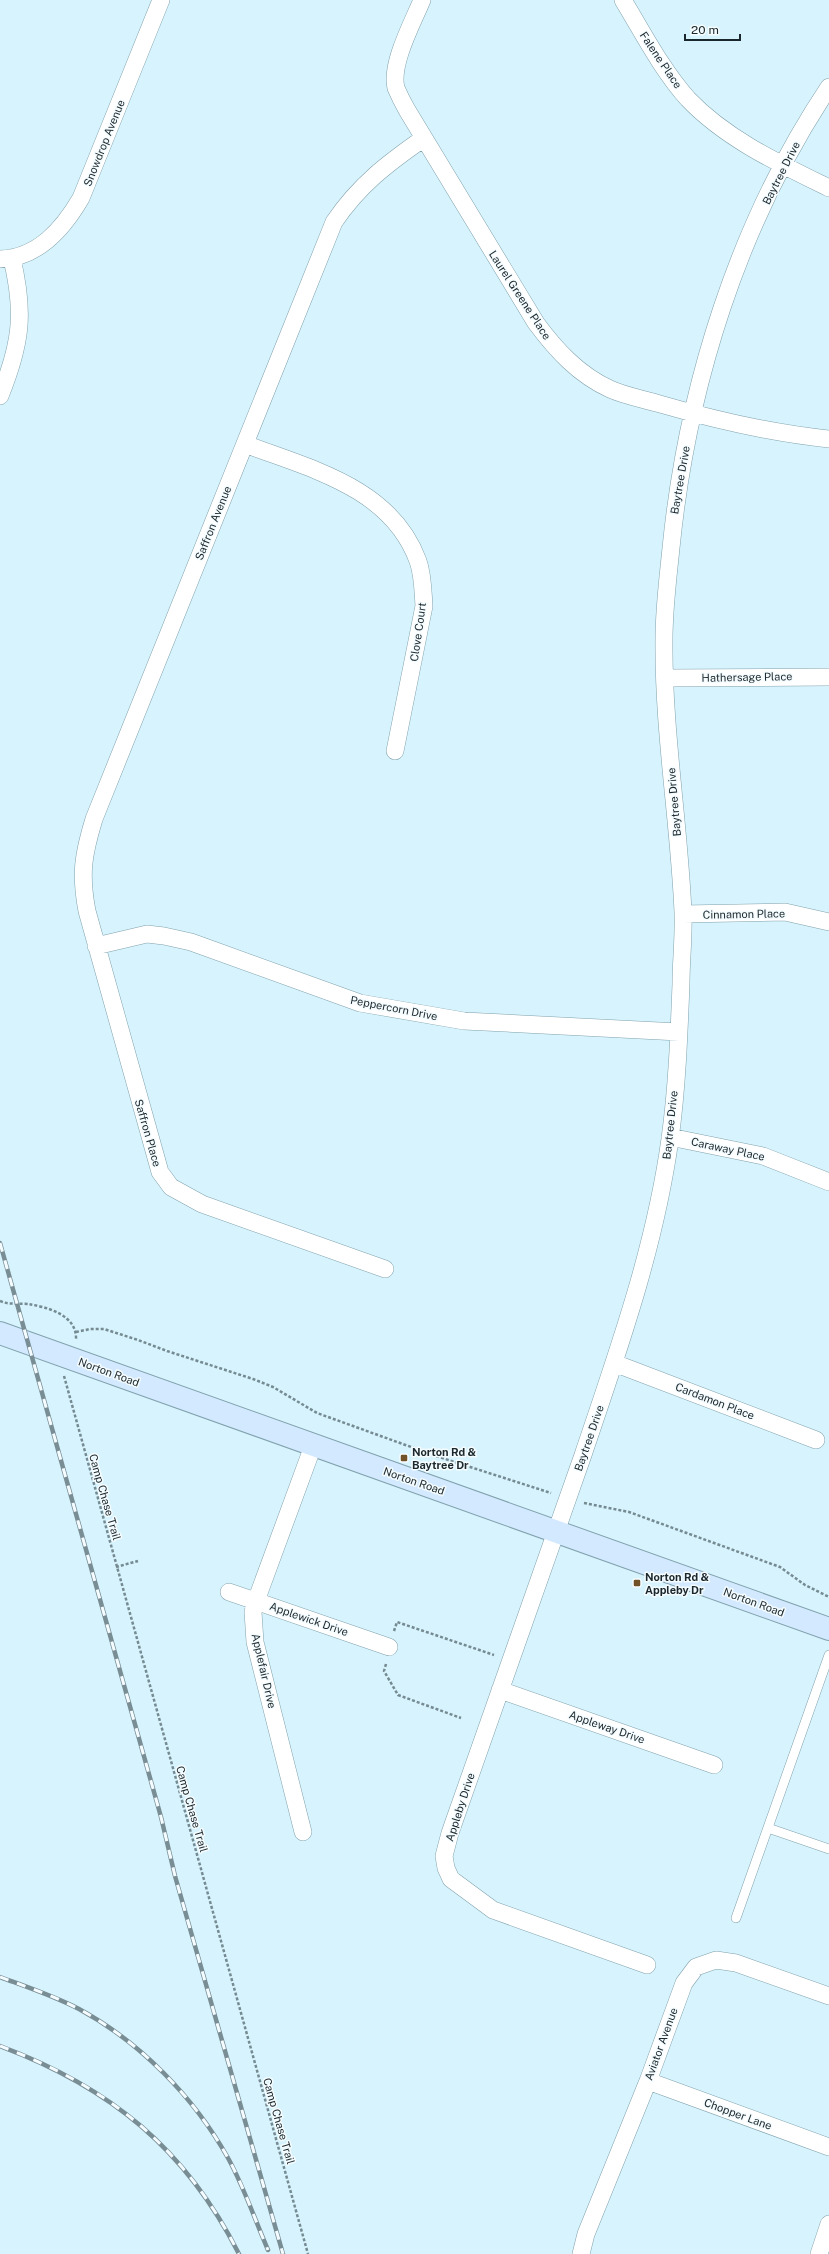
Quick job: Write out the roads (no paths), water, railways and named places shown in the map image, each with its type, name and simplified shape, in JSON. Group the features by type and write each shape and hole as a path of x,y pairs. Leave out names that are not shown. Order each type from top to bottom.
{"main road":[{"name":"Norton Road","path":"0,1333 313,1446 829,1628"}],"street":[{"name":"Snowdrop Avenue","path":"6,259 34,250 53,236 69,218 81,198 161,0"},
{"name":"Laurel Greene Place","path":"422,0 397,62 395,74 396,87 401,99 424,138 536,324 555,348 575,367 610,389 693,413 781,434 829,439"},
{"name":"Falene Place","path":"623,0 665,70 689,99 721,128 784,165 829,188"},
{"name":"Baytree Drive","path":"556,1531 614,1363 647,1257 670,1137 679,1032 683,914 665,678 665,603 676,492 705,360 747,240 784,165 829,87"},
{"name":"Saffron Avenue","path":"96,946 83,888 82,865 86,843 94,819 334,222 349,199 390,162 424,138"},
{"path":"0,396 14,356 19,332 20,305 6,259"},
{"name":"Clove Court","path":"245,444 343,481 363,492 396,522 418,561 424,606 395,751"},
{"name":"Hathersage Place","path":"665,678 829,677"},
{"name":"Cinnamon Place","path":"683,914 786,912 829,922"},
{"name":"Peppercorn Drive","path":"96,946 147,934 164,936 191,942 360,1003 464,1021 679,1032"},
{"name":"Saffron Place","path":"96,946 155,1156 160,1172 171,1187 202,1204 385,1269"},
{"name":"Caraway Place","path":"670,1137 763,1156 829,1182"},
{"name":"Cardamon Place","path":"614,1363 816,1440"},
{"name":"Applefair Drive","path":"303,1832 255,1642 253,1612 313,1446"},
{"name":"Appleby Drive","path":"556,1531 450,1833 444,1856 446,1868 451,1879 493,1910 647,1965"},
{"name":"Applewick Drive","path":"228,1592 389,1647"},
{"name":"Appleway Drive","path":"500,1690 714,1765"},
{"name":"Aviator Avenue","path":"581,2254 586,2234 648,2081 684,1983 696,1967 716,1960 736,1964 829,1996"},
{"name":"Chopper Lane","path":"648,2081 829,2147"},
{"path":"819,2254 829,2224"}],"lane":[{"path":"736,1918 829,1655"},
{"path":"768,1828 829,1850"}],"railway":[{"path":"0,1243 161,1817 175,1876 283,2254"},
{"path":"0,1977 70,2004 102,2022 164,2073 199,2114 228,2158 268,2250"},
{"path":"0,2046 40,2062 76,2081 110,2102 141,2126 169,2153 195,2183 218,2217 239,2254"}],"place":[{"name":"Norton Rd & Baytree Dr","path":"404,1458"},
{"name":"Norton Rd & Appleby Dr","path":"637,1583"}]}
